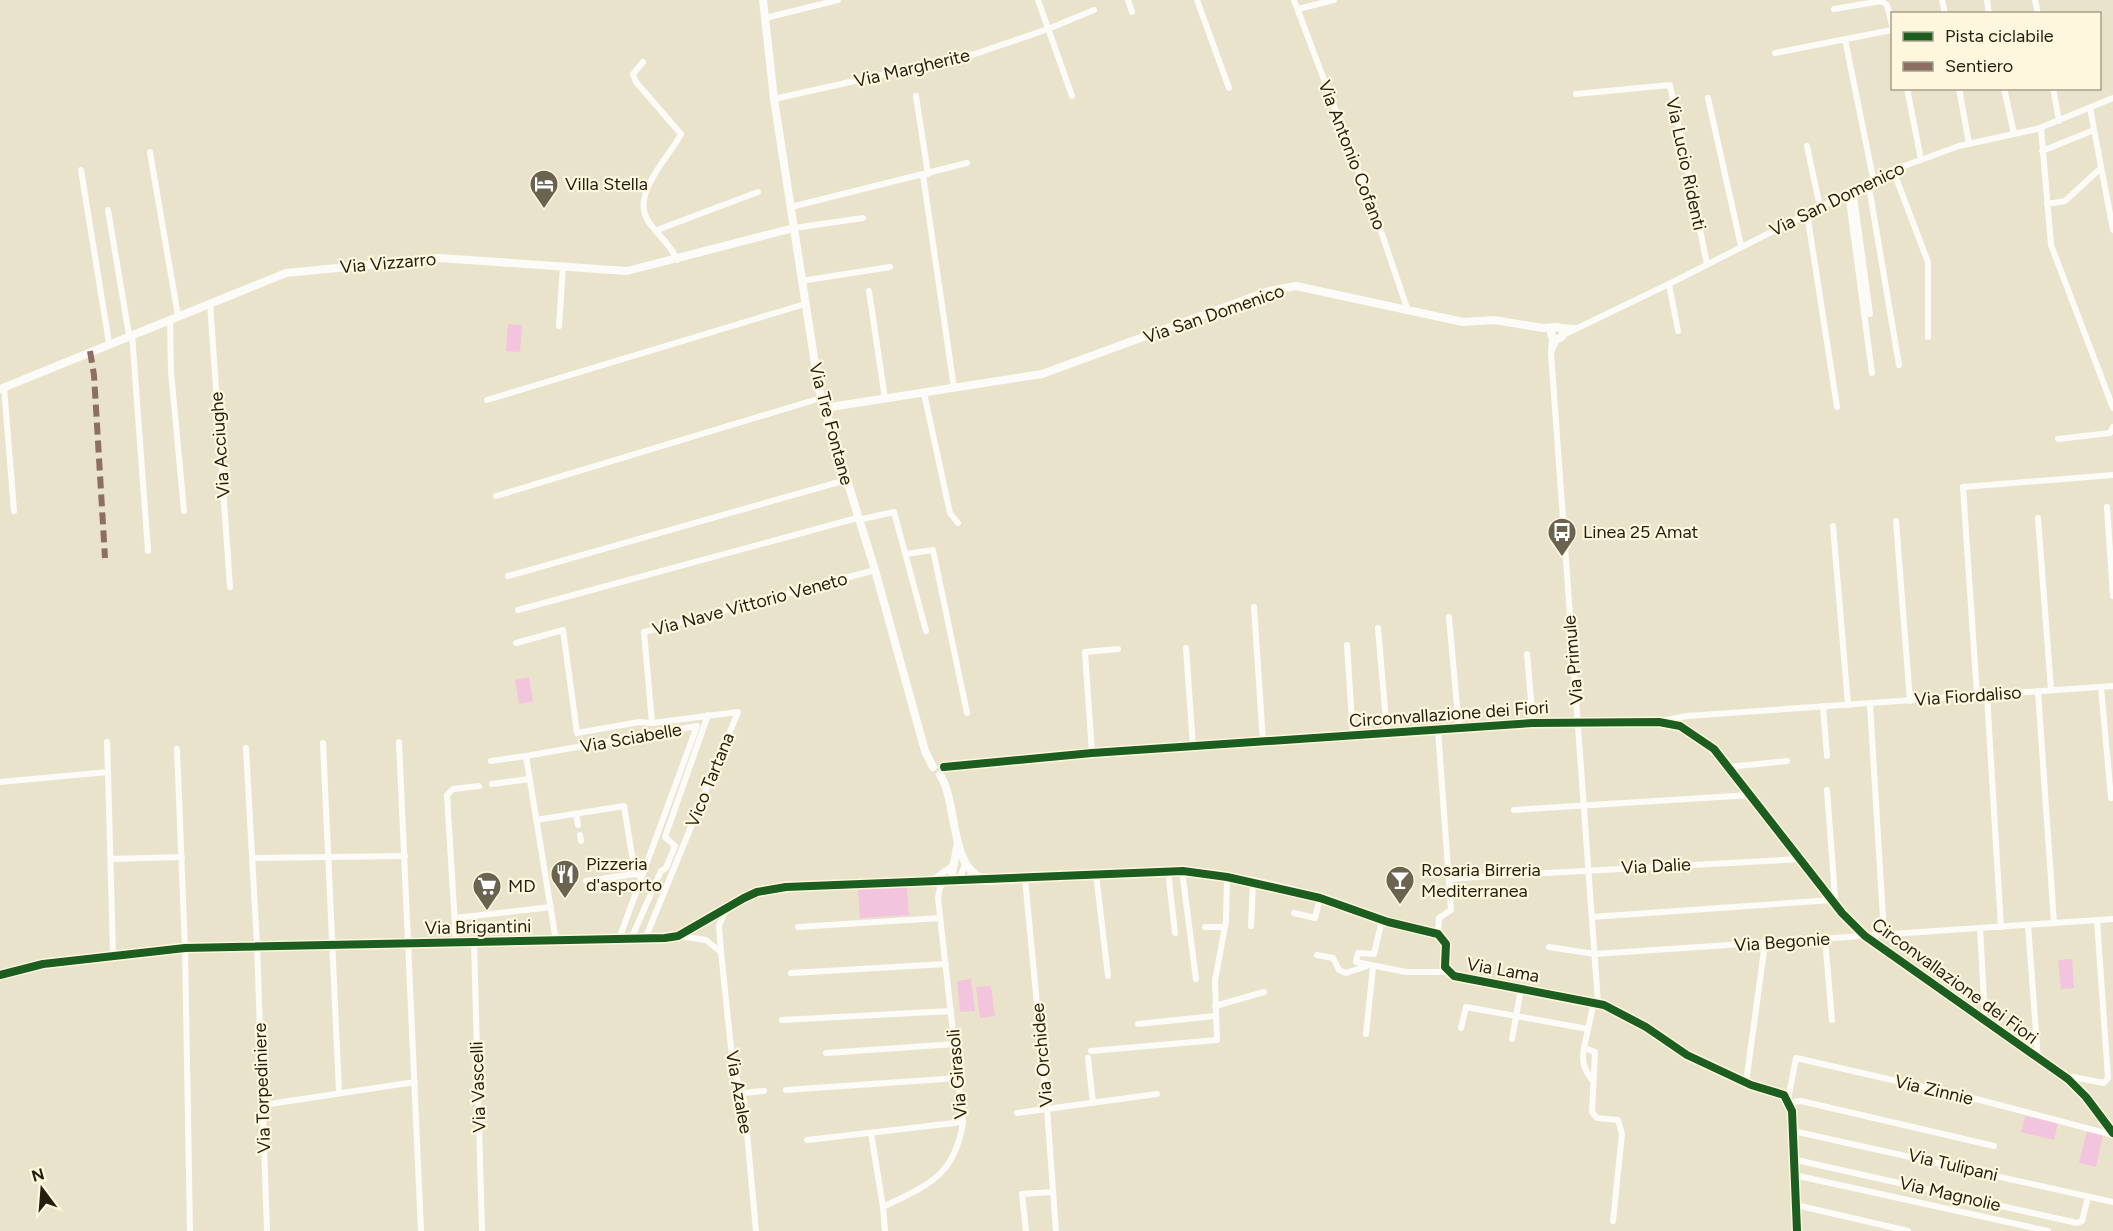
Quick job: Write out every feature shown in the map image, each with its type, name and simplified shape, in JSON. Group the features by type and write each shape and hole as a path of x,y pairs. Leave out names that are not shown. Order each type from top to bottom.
{"street":[{"name":"Via Tre Fontane","path":"763,0 774,99 821,398 875,570 926,751 933,767"},
{"path":"765,18 838,0"},
{"path":"1038,0 1072,96"},
{"path":"1128,0 1132,12"},
{"path":"1197,0 1229,88"},
{"name":"Via Antonio Cofano","path":"1294,0 1382,234 1408,311"},
{"path":"1298,9 1334,0"},
{"path":"1834,9 1881,1 1887,5 1891,18"},
{"name":"Via Margherite","path":"774,99 975,54 1048,29 1094,10"},
{"path":"1775,53 1891,30"},
{"path":"1845,39 1899,365"},
{"path":"643,62 633,74 636,82 681,135 653,176 645,197 645,217 657,230 677,260"},
{"name":"Via Lucio Ridenti","path":"1576,94 1670,85 1707,264"},
{"path":"1907,90 1921,160"},
{"path":"1959,90 1969,144"},
{"path":"2004,90 2014,135"},
{"path":"2052,90 2059,121"},
{"path":"916,96 954,388"},
{"path":"1708,98 1741,246"},
{"name":"Via San Domenico","path":"824,408 1042,374 1065,368 1269,291 1296,286 1326,290 1408,311 1463,321 1494,320 1543,328 1557,333 1580,328 1893,170 1969,144 2041,128 2113,98"},
{"path":"2090,108 2113,230"},
{"path":"2041,128 2050,245 2113,408"},
{"path":"2042,151 2094,130"},
{"path":"1807,146 1820,207"},
{"path":"150,152 174,318 171,372 184,511"},
{"path":"791,207 967,163"},
{"path":"2047,204 2065,201 2101,168"},
{"path":"81,170 109,344"},
{"path":"1893,170 1928,262 1928,337"},
{"path":"1850,190 1870,314"},
{"path":"1850,190 1872,373"},
{"path":"657,230 758,192"},
{"path":"108,210 130,335 148,552"},
{"path":"1807,213 1837,407"},
{"path":"794,228 863,218"},
{"name":"Via Vizzarro","path":"2,388 210,303 297,271 440,258 622,271 677,260 794,228"},
{"path":"559,326 562,266"},
{"path":"801,280 890,267"},
{"path":"1669,284 1678,331"},
{"path":"869,291 885,399"},
{"name":"Via Acciughe","path":"210,303 230,587"},
{"path":"487,400 805,304"},
{"name":"Via Primule","path":"1557,333 1551,353 1595,954 1596,1002 1584,1048"},
{"path":"2,388 14,511"},
{"path":"924,393 950,513 958,523"},
{"path":"496,496 821,398"},
{"path":"2058,440 2110,433 2113,427"},
{"path":"1977,695 1963,487 2113,475"},
{"path":"508,576 846,480"},
{"path":"2108,507 2113,597"},
{"path":"518,610 893,511 926,630"},
{"path":"2038,518 2051,690"},
{"path":"1896,521 1910,700"},
{"path":"1833,526 1848,705"},
{"path":"906,554 933,550 967,713"},
{"name":"Via Nave Vittorio Veneto","path":"652,723 644,632 875,570"},
{"path":"1254,607 1263,742"},
{"path":"1449,616 1459,728"},
{"path":"1378,628 1387,733"},
{"name":"Vico Tartana","path":"516,643 563,630 577,732 639,722 652,723 738,712 645,939"},
{"path":"1347,645 1353,736"},
{"path":"1186,648 1193,747"},
{"path":"1092,753 1085,652 1118,649"},
{"path":"1527,654 1533,723"},
{"name":"Via Fiordaliso","path":"1659,722 1687,716 2113,686"},
{"path":"2102,687 2111,798"},
{"path":"2038,691 2054,923"},
{"path":"1987,695 2001,927"},
{"path":"1870,704 1884,935"},
{"path":"1823,706 1827,756"},
{"name":"Via Sciabelle","path":"631,939 675,846 665,837 708,715"},
{"name":"Circonvallazione dei Fiori","path":"933,767 939,764 942,771 1092,753 1569,721 1578,724 1659,722 1680,726 1714,749 1832,900 1865,936 2068,1080 2086,1097 2113,1134"},
{"name":"Via Sciabelle","path":"526,756 697,726 638,875 619,939"},
{"path":"958,843 951,878 990,881 1182,871 1253,882 1320,898 1382,920 1438,934 1439,918 1451,910 1438,730"},
{"path":"107,742 113,954"},
{"path":"399,742 421,1231"},
{"path":"322,743 339,1092"},
{"name":"Via Torpediniere","path":"246,748 257,945 267,1231"},
{"path":"177,749 185,948 190,1231"},
{"path":"491,761 526,756 556,941"},
{"path":"1728,767 1787,761"},
{"path":"942,771 965,864 972,874 990,881"},
{"path":"0,782 108,772"},
{"path":"492,784 530,779"},
{"path":"456,942 447,795 453,789 479,786"},
{"path":"1592,917 1832,900 1835,897 1827,790"},
{"path":"1514,810 1752,795"},
{"path":"536,820 624,806 638,875 586,881"},
{"path":"576,814 578,825"},
{"path":"252,858 328,855 405,856"},
{"path":"111,859 182,857"},
{"name":"Via Dalie","path":"1510,875 1801,859"},
{"path":"931,881 944,874 955,863"},
{"name":"Via Girasoli","path":"883,1207 926,1186 942,1172 954,1158 963,1122 938,898 940,887 951,878 961,875 965,864"},
{"path":"1168,871 1175,933"},
{"path":"1182,871 1196,979"},
{"path":"1096,874 1108,976"},
{"path":"1449,879 1503,875"},
{"path":"1093,1102 1090,1054 1217,1040 1215,981 1224,927 1227,877"},
{"name":"Via Brigantini","path":"0,975 43,964 113,954 185,948 645,939 678,936 757,892 786,887 931,881 951,878"},
{"name":"Via Orchidee","path":"1025,879 1056,1231"},
{"path":"1251,926 1253,882"},
{"path":"1294,913 1315,918 1320,898"},
{"path":"455,918 550,907"},
{"name":"Via Azalee","path":"726,908 719,926 721,952 733,1067 742,1093 756,1231"},
{"path":"711,917 719,926"},
{"path":"798,927 940,918"},
{"name":"Via Begonie","path":"1549,947 1595,954 2113,919"},
{"path":"1382,920 1374,954 1358,953 1356,962 1406,972 1447,972"},
{"path":"2068,1080 2073,1077 2104,1083 2108,1078 2097,920"},
{"path":"698,925 700,935 721,952"},
{"path":"2028,925 2039,1060"},
{"path":"1205,927 1224,927"},
{"path":"1980,928 1985,1019"},
{"name":"Via Lama","path":"1438,934 1446,944 1444,962 1447,972 1454,976 1596,1002 1646,1027 1687,1055 1746,1083 1784,1095 1789,1101 1801,1101 1994,1146"},
{"path":"678,936 706,940"},
{"path":"1825,939 1832,1020"},
{"name":"Via Vascelli","path":"474,942 482,1231"},
{"path":"1746,1083 1766,943"},
{"path":"1317,955 1333,958 1339,970 1346,973 1370,966"},
{"path":"791,973 946,964"},
{"path":"1366,1034 1370,966"},
{"path":"1512,1039 1521,989"},
{"path":"1215,1006 1264,992"},
{"path":"1461,1028 1466,1007 1588,1029"},
{"path":"782,1020 951,1011"},
{"path":"1138,1024 1215,1016"},
{"path":"826,1053 954,1044"},
{"path":"1593,1081 1585,1070 1584,1048 1595,1052 1592,1112 1597,1118 1618,1120 1622,1134 1613,1221"},
{"name":"Via Zinnie","path":"1789,1101 1796,1058 1990,1102 2113,1134"},
{"path":"786,1090 958,1078"},
{"path":"263,1105 415,1082"},
{"path":"742,1093 764,1091"},
{"path":"1017,1113 1157,1094"},
{"path":"1789,1101 1797,1231"},
{"path":"807,1140 963,1122"},
{"name":"Via Tulipani","path":"1792,1131 1938,1161 2113,1202"},
{"path":"871,1133 885,1231"},
{"name":"Via Magnolie","path":"1792,1159 2077,1222 2082,1221 2088,1197"},
{"path":"1794,1175 2048,1231"},
{"path":"1026,1231 1022,1194 1053,1192"},
{"path":"1796,1205 1908,1231"}],"shaded area":[{"path":"508,324 522,325 520,352 506,351"},
{"path":"529,677 533,701 519,704 515,680"},
{"path":"907,886 909,915 860,918 858,889"},
{"path":"2072,959 2074,988 2061,989 2058,960"},
{"path":"971,979 975,1011 960,1012 957,981"},
{"path":"991,986 995,1016 980,1018 976,987"},
{"path":"2025,1116 2058,1123 2054,1140 2021,1132"},
{"path":"2087,1131 2103,1134 2096,1167 2079,1163"}],"marked path":[{"path":"90,351 94,375 105,558"}],"cycle path":[{"path":"944,767 1092,753 1533,723 1659,722 1680,726 1714,749 1842,913 1865,936 2068,1079 2086,1097 2113,1133"},
{"path":"0,975 43,964 185,948 665,938 678,936 757,892 786,887 1183,871 1227,877 1320,898 1388,922 1438,934 1446,944 1445,967 1454,976 1604,1005 1646,1027 1687,1055 1751,1085 1784,1095 1792,1111 1797,1231"}],"place":[{"name":"Villa Stella","path":"544,210"},
{"name":"Linea 25 Amat","path":"1562,558"},
{"name":"Pizzeria d'asporto","path":"565,900"},
{"name":"Rosaria Birreria Mediterranea","path":"1400,906"},
{"name":"MD","path":"487,912"}]}
